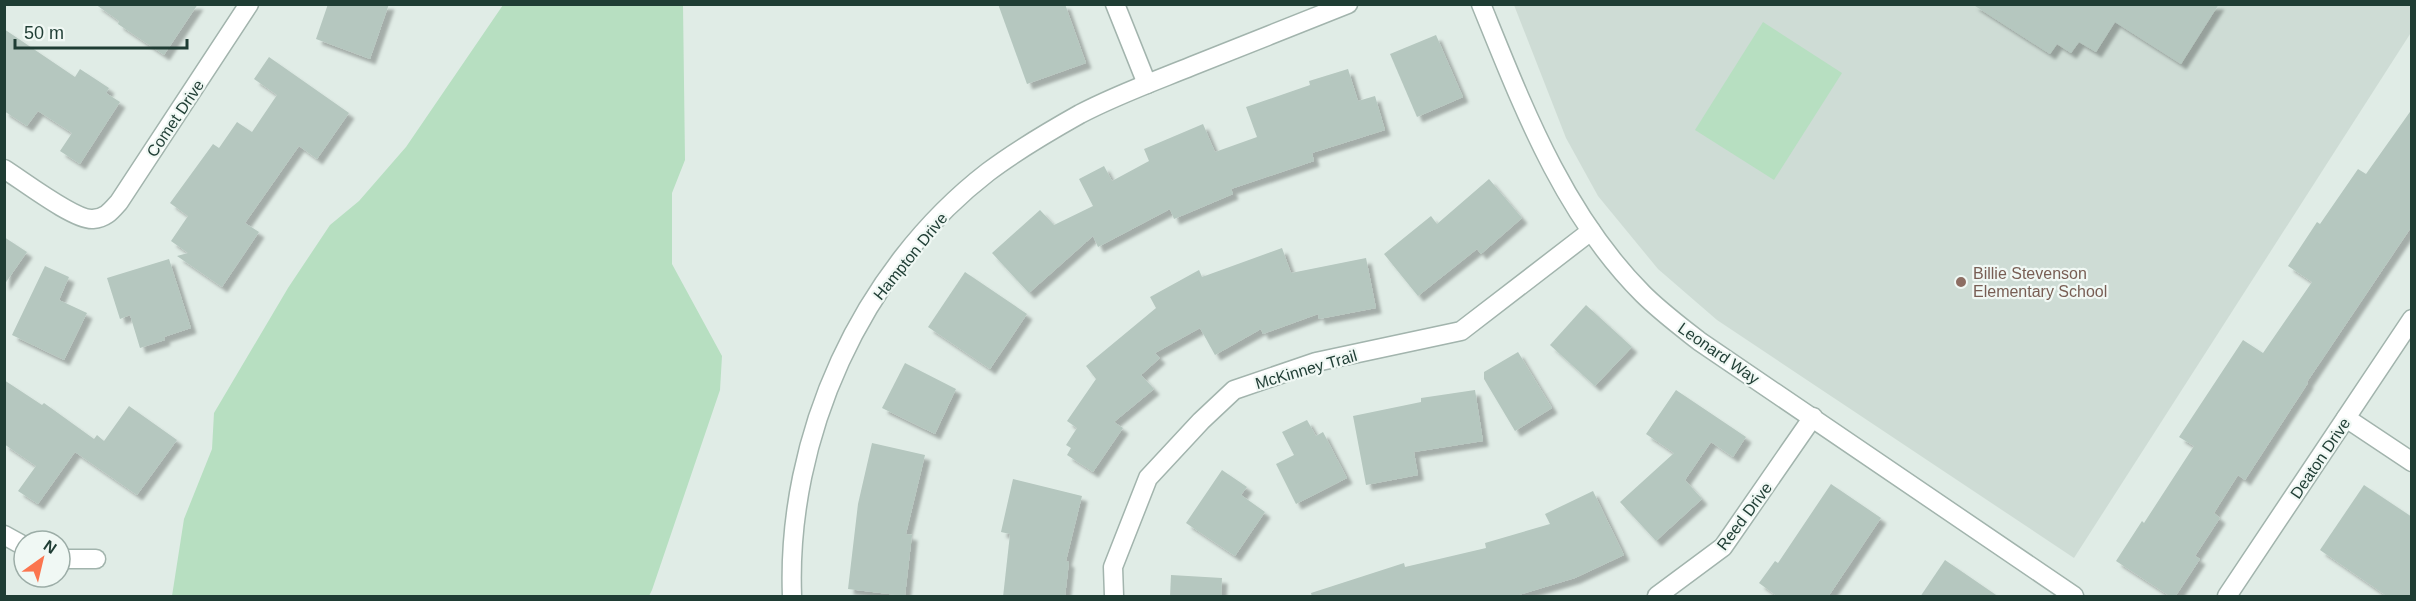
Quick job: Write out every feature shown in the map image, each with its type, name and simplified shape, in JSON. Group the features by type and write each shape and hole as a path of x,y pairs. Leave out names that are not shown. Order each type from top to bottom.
{"street":[{"name":"Comet Drive","path":"4,169 71,213 91,220 106,216 119,202 249,4"},
{"path":"1115,4 1148,84"},
{"name":"Hampton Drive","path":"792,597 794,532 801,485 822,405 837,368 874,299 926,231 987,173 1018,151 1075,117 1148,84 1348,4"},
{"name":"Leonard Way","path":"1481,4 1541,147 1591,231 1642,294 1699,341 2074,597"},
{"name":"McKinney Trail","path":"1114,597 1113,567 1148,478 1201,421 1234,390 1316,362 1461,331 1591,231"},
{"name":"Deaton Drive","path":"2227,597 2412,319"},
{"name":"Reed Drive","path":"1657,597 1724,547 1813,417"},
{"path":"2346,418 2412,462"},
{"path":"72,559 96,559"},
{"path":"2041,597 2051,581"}],"shaded area":[{"name":"Billie Stevenson Elementary School","path":"2411,4 2412,31 2074,558 1717,320 1658,269 1598,196 1566,138 1514,5"}],"green space":[{"path":"503,5 683,5 685,160 672,193 672,264 722,356 720,390 649,596 172,596 184,519 212,449 214,413 288,288 330,225 359,201 406,147"},
{"path":"1763,22 1842,73 1774,180 1695,130"}],"building":[{"path":"95,4 198,4 164,55 118,24 119,21"},
{"path":"328,4 389,4 370,59 316,39"},
{"path":"998,4 1065,4 1086,63 1027,84"},
{"path":"1972,4 2219,4 2181,64 2115,22 2096,52 2079,42 2071,53 2057,44 2050,54"},
{"path":"4,29 75,77 80,69 109,88 106,93 120,102 80,164 60,151 72,133 38,111 27,126 4,111"},
{"path":"1436,35 1463,97 1417,117 1390,54"},
{"path":"269,57 349,113 317,159 299,146 245,223 259,232 222,287 177,256 188,253 171,241 188,216 170,203 213,144 219,148 237,122 252,132 277,95 254,79"},
{"path":"1348,69 1358,101 1375,96 1385,130 1312,153 1314,161 1231,189 1233,194 1174,219 1170,209 1098,247 1093,236 1029,293 992,253 1040,210 1054,225 1093,206 1079,179 1104,166 1112,181 1149,161 1144,149 1203,124 1215,152 1257,137 1246,107 1310,85 1309,81"},
{"path":"2412,109 2412,226 2307,382 2245,480 2238,475 2214,513 2220,518 2195,556 2200,559 2175,597 2171,597 2116,561 2142,521 2144,523 2194,446 2179,437 2243,340 2263,353 2312,282 2288,266 2317,222 2320,224 2358,169 2366,174"},
{"path":"1489,179 1522,218 1481,254 1477,249 1418,296 1384,254 1431,216 1437,224"},
{"path":"4,237 27,252 4,285"},
{"path":"1282,248 1291,273 1366,258 1376,308 1319,319 1318,314 1263,334 1261,329 1215,355 1200,328 1155,353 1160,358 1141,375 1154,389 1114,422 1123,428 1093,472 1067,455 1071,448 1066,445 1077,428 1067,421 1096,379 1086,366 1156,308 1150,297 1199,270 1202,277"},
{"path":"169,259 191,328 140,348 130,315 120,319 107,278"},
{"path":"45,266 69,277 59,300 87,313 64,360 12,335"},
{"path":"965,272 1027,314 990,369 928,327"},
{"path":"1586,305 1632,347 1595,386 1550,345"},
{"path":"1518,352 1552,408 1515,431 1484,379 1484,372"},
{"path":"905,363 956,389 935,434 882,408"},
{"path":"4,380 42,405 44,403 94,439 97,435 104,441 129,406 177,440 137,495 75,452 38,504 18,491 36,466 4,444"},
{"path":"1475,390 1483,441 1414,452 1418,475 1366,485 1353,416 1421,402 1421,398"},
{"path":"1676,390 1746,437 1733,457 1711,442 1685,480 1702,499 1656,541 1620,502 1674,453 1646,434"},
{"path":"1307,420 1316,436 1323,432 1347,478 1296,504 1276,464 1294,455 1282,432"},
{"path":"872,443 925,455 906,534 912,535 905,596 848,589 858,504"},
{"path":"1222,470 1247,487 1241,495 1265,512 1235,556 1186,523"},
{"path":"1013,479 1082,496 1066,561 1069,562 1065,597 1003,597 1010,534 1001,532"},
{"path":"1831,484 1881,518 1828,597 1778,597 1759,583 1775,561 1778,563"},
{"path":"2364,485 2412,517 2412,597 2388,597 2320,550"},
{"path":"1593,491 1624,555 1575,578 1512,597 1312,597 1311,593 1404,563 1405,567 1486,548 1485,543 1550,524 1545,514"},
{"path":"1945,560 1999,597 1920,597"},
{"path":"1171,575 1222,578 1221,597 1170,597"}],"place":[{"name":"Billie Stevenson Elementary School","path":"1961,282"}]}
